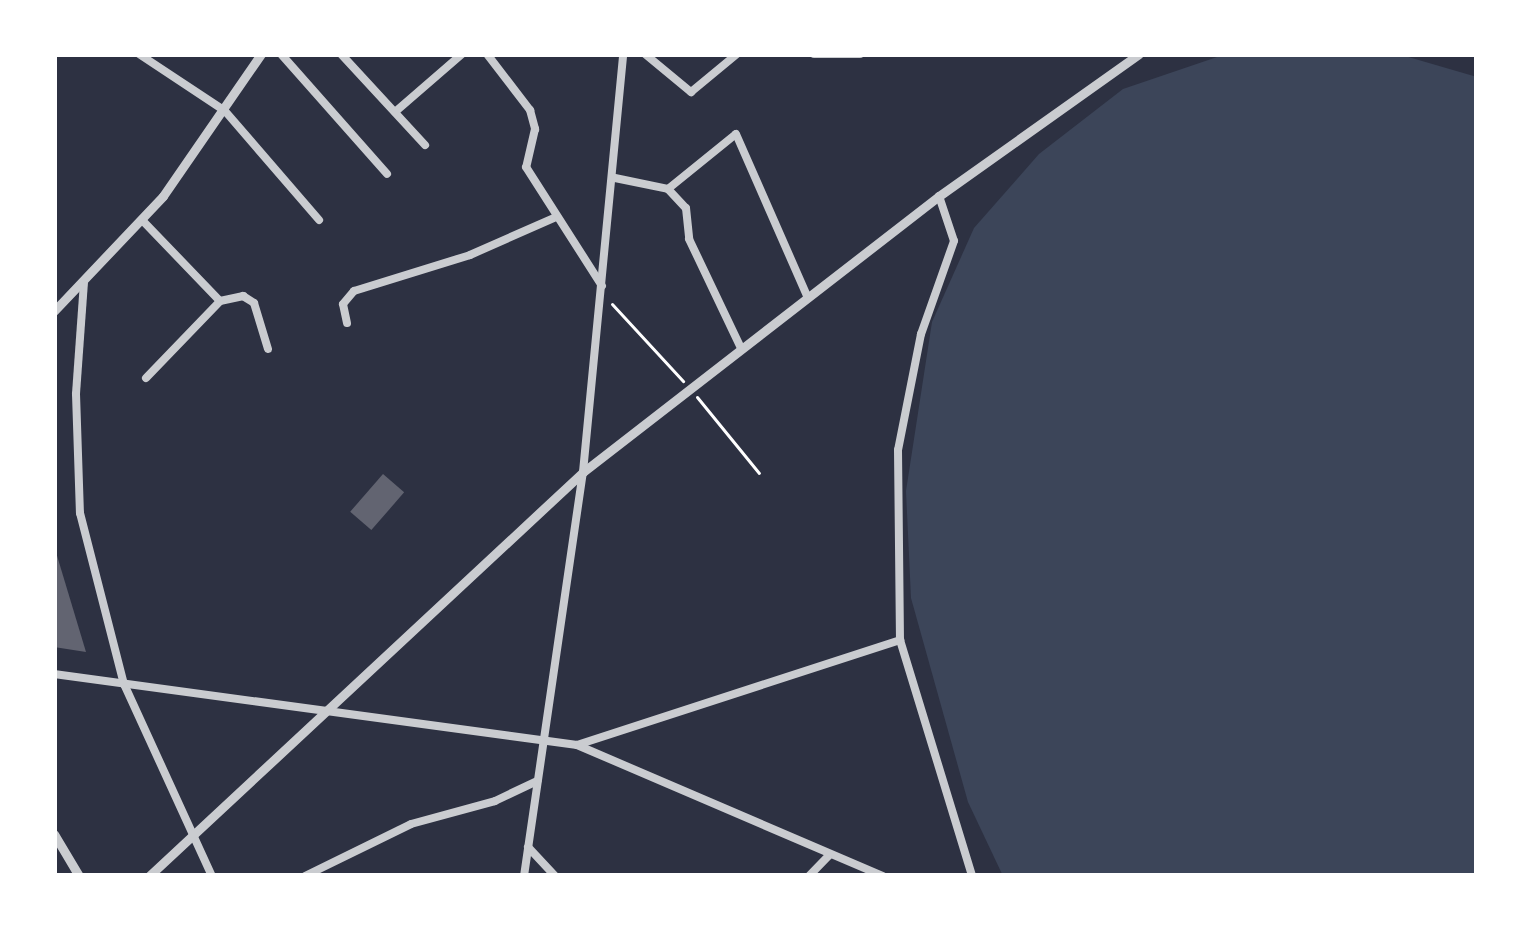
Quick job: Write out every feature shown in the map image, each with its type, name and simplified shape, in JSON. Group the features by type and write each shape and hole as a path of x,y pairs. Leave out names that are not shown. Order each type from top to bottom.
{"street":[{"path":"140,54 225,111 319,220"},
{"path":"54,311 142,220 225,111 261,54"},
{"path":"281,54 387,174"},
{"path":"341,54 424,145"},
{"path":"394,112 462,54"},
{"path":"487,54 530,110 535,129 526,167 603,290"},
{"path":"524,876 583,472 615,178 622,54"},
{"path":"645,54 660,56 691,92 737,54"},
{"path":"814,54 860,54"},
{"path":"148,876 330,712 583,472 939,196 1139,54"},
{"path":"668,189 736,134 807,296"},
{"path":"615,178 668,189 686,208 689,239 740,346"},
{"path":"939,196 954,241 921,334 898,450 900,640 972,876"},
{"path":"347,323 343,304 354,291 470,255 554,218"},
{"path":"142,220 220,301"},
{"path":"84,282 76,394 80,512 124,684 197,833 212,876"},
{"path":"146,378 220,301 243,296 254,303 268,349"},
{"path":"577,746 900,640"},
{"path":"54,674 577,746 883,876"},
{"path":"305,876 411,824 495,801 537,781"},
{"path":"54,833 79,876"},
{"path":"528,847 555,876"},
{"path":"809,876 830,854"}],"path":[{"path":"603,290 759,473"}],"shaded area":[{"path":"1226,54 1398,54 1477,77 1477,876 1003,876 968,802 911,598 906,491 932,322 974,228 1039,154 1123,89"}],"building":[{"path":"383,474 404,492 371,530 350,512"},
{"path":"55,549 86,652 54,647"}]}
